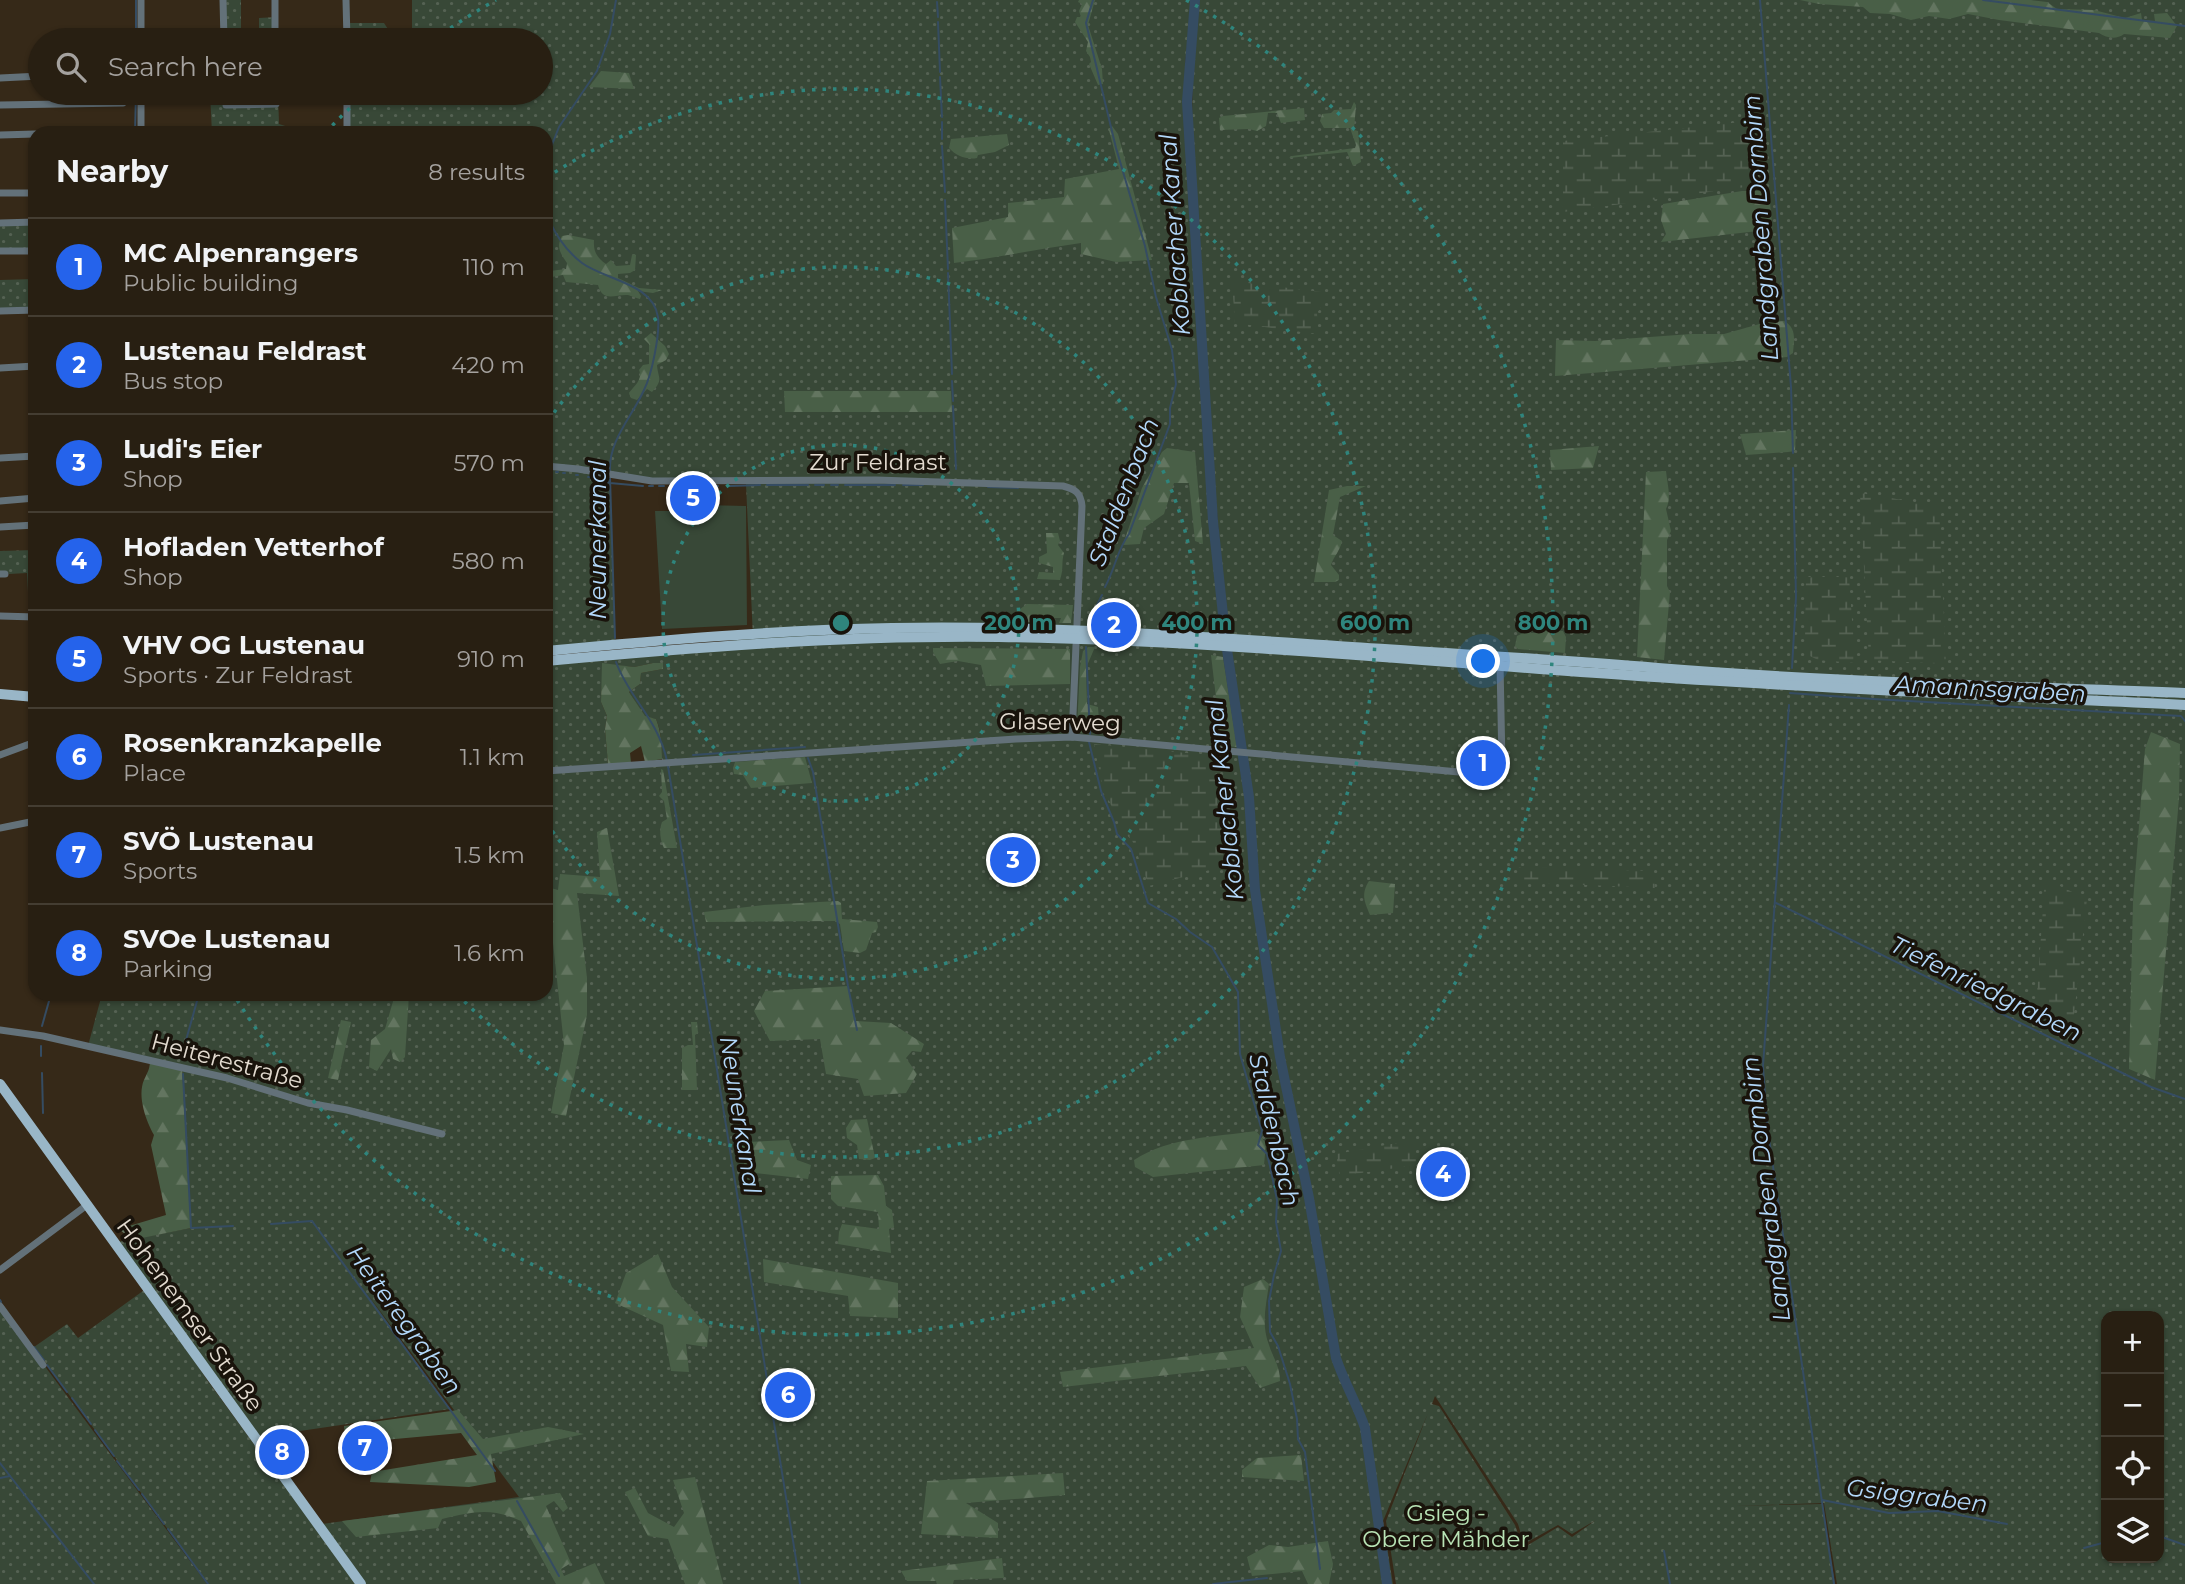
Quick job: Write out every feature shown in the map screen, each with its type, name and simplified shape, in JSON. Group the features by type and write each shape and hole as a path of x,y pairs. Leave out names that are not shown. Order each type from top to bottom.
{"main road":[{"path":"553,650 728,635 886,628 1025,628 1250,644 1500,667 1794,681 2185,693"},
{"path":"553,659 740,644 892,638 1211,641"},
{"path":"1250,644 1501,655 1794,681 2185,705"},
{"path":"0,694 28,696"},
{"name":"Hohenemser Straße","path":"0,1084 361,1584"}],"street":[{"path":"141,0 141,28"},
{"path":"223,0 224,28"},
{"path":"275,0 275,28"},
{"path":"346,0 346,28"},
{"path":"0,78 28,77"},
{"path":"0,105 28,105"},
{"path":"141,105 141,126"},
{"path":"347,105 347,126"},
{"path":"0,135 28,134"},
{"path":"0,194 28,193"},
{"path":"0,223 28,222"},
{"path":"0,251 28,251"},
{"path":"0,311 28,310"},
{"path":"0,368 28,366"},
{"path":"0,458 28,456"},
{"name":"Zur Feldrast","path":"553,466 652,481 890,480 1037,485 1073,489 1081,499 1082,506 1077,624"},
{"path":"0,501 28,499"},
{"path":"0,527 28,525"},
{"path":"0,616 28,617"},
{"path":"1072,737 1076,645"},
{"path":"1500,667 1501,655"},
{"name":"Glaserweg","path":"553,771 1072,737 1499,774 1502,764 1500,667"},
{"path":"0,755 28,745"},
{"path":"0,828 28,822"},
{"name":"Heiterestraße","path":"0,1030 43,1036 215,1075 309,1103 442,1134"},
{"path":"0,1270 87,1205"},
{"path":"0,1307 43,1365"}],"green space":[{"path":"226,0 241,0 241,28 226,28"},
{"name":"Gsieg - Obere Mähder","path":"412,0 1192,0 1185,64 1185,128 1204,438 1223,651 1229,652 1211,441 1192,125 1193,51 1198,0 2185,0 2185,1584 1837,1584 1824,1503 1734,1506 1822,1504 1835,1584 1396,1584 1386,1521 1428,1413 1383,1521 1393,1584 365,1584 322,1524 519,1497 366,1292 450,1409 259,1437 148,1291 207,1380 356,1584 208,1584 34,1347 67,1324 78,1338 147,1288 117,1242 191,1228 182,1067 88,1046 100,1001 553,1001 553,773 662,765 661,735 656,719 645,717 629,692 640,684 641,673 663,669 663,663 634,667 603,664 601,702 607,716 605,729 608,764 553,768 553,663 753,638 746,484 703,479 640,478 553,465 553,126 348,126 349,105 553,105 553,28 412,28","holes":["1435,1396 1518,1524 1524,1544 1558,1525 1572,1534 1596,1520 1572,1537 1558,1527 1523,1548 1515,1525 1439,1406 1432,1404"]},
{"path":"1079,0 1095,0 1088,25 1102,69 1103,84 1098,85 1089,64 1090,57 1086,51 1088,42 1075,22 1077,17 1081,17 1079,11 1082,4"},
{"path":"1800,0 2031,0 2047,2 2057,9 2094,10 2125,18 2141,13 2142,20 2155,21 2154,14 2167,13 2177,26 2170,38 2124,34 2112,38 2099,33 1968,14 1949,19 1929,16 1911,20 1890,14 1870,13 1863,7"},
{"path":"277,17 277,28 259,28 259,18"},
{"path":"349,23 384,23 387,28 349,28"},
{"path":"601,71 629,73 634,89 589,87"},
{"path":"1354,102 1354,130 1358,131 1361,162 1353,166 1347,152 1289,158 1355,148 1350,128 1324,128 1320,121 1322,114 1351,109"},
{"path":"211,105 278,105 279,124 285,126 212,126"},
{"path":"1304,108 1305,120 1281,123 1277,113 1268,113 1266,126 1257,131 1220,130 1219,118 1223,116"},
{"path":"1760,120 1767,184 1563,212 1563,141"},
{"path":"1112,126 1118,134 1152,260 1116,262 1081,254 1081,243 954,263 952,228 1008,217 1008,203 1064,197 1065,179 1119,169 1109,130"},
{"path":"1007,134 1009,145 995,152 978,155 977,158 962,157 949,148 951,139"},
{"path":"1742,191 1769,191 1773,237 1764,245 1758,231 1661,242 1666,234 1661,220 1663,204"},
{"path":"28,224 28,249 0,250 0,225"},
{"path":"562,236 594,240 596,254 606,264 611,260 616,266 630,265 632,255 636,255 635,270 618,274 618,278 639,288 662,290 653,293 638,291 640,299 628,295 606,296 598,285 566,282 563,275 553,277 553,271 566,269 567,263 559,247"},
{"path":"28,279 28,307 0,309 0,280"},
{"path":"1232,281 1330,293 1317,313 1318,334 1235,323"},
{"path":"1784,321 1791,327 1794,335 1793,353 1787,357 1555,376 1556,340 1595,341 1724,334 1763,323"},
{"path":"651,333 665,346 669,354 666,360 657,365 659,379 656,388 652,392 647,389 637,400 631,398 629,393 639,380 639,370 643,365 649,364 649,344 644,339"},
{"path":"784,391 951,391 952,412 785,412"},
{"path":"1796,430 1795,451 1746,455 1740,434"},
{"path":"1599,446 1593,468 1551,470 1550,450"},
{"path":"1167,448 1195,452 1203,544 1195,541 1189,483 1174,483 1164,514 1144,528 1140,544 1123,545 1142,488 1162,452"},
{"path":"553,468 570,469 610,478 615,641 553,646"},
{"path":"1666,471 1669,495 1666,509 1671,531 1667,540 1667,586 1670,592 1664,660 1637,657 1646,472"},
{"path":"1366,486 1340,497 1333,535 1342,541 1331,565 1339,575 1339,580 1314,582 1329,490"},
{"path":"1860,493 1939,506 1946,664 1869,660"},
{"path":"703,505 746,506 747,625 662,629 655,511 698,511"},
{"path":"1046,533 1058,533 1058,545 1064,553 1060,580 1037,579 1039,572 1053,573 1053,567 1039,563 1039,557 1047,553"},
{"path":"28,550 28,592 27,573 0,572 0,551"},
{"path":"1806,577 1849,577 1855,663 1818,660 1810,656 1805,643"},
{"path":"1027,604 1073,605 1071,623 1059,623 1061,618 1045,618 1043,623 1016,621 1016,612"},
{"path":"1545,612 1554,613 1555,630 1563,631 1566,637 1565,653 1518,649 1515,646 1517,636 1523,633 1544,633"},
{"path":"1088,647 1095,647 1086,668 1087,704 1098,707 1099,720 1091,727 1091,734 1081,733 1077,729 1080,667 1083,651"},
{"path":"933,648 1070,649 1070,684 986,686 981,665 958,661 940,664"},
{"path":"1211,655 1223,657 1237,747 1225,746 1220,732"},
{"path":"602,663 634,667 663,663 663,669 641,673 640,684 629,692 645,716 656,719 662,759 645,762 641,746 630,753 631,763 608,764 605,729 607,716 601,702"},
{"path":"2151,732 2180,744 2179,798 2155,1080 2129,1069 2133,902 2145,749"},
{"path":"1094,744 1217,756 1236,863 1149,886 1132,840 1122,831 1102,784"},
{"path":"805,757 812,783 751,788 743,775 734,774 735,762"},
{"path":"661,769 677,848 664,848 661,838 660,828 662,822 667,819 664,801 659,796 662,792"},
{"path":"607,828 619,896 577,893 587,978 587,1015 566,1116 551,1113 564,1045 553,943 553,889 558,890 560,874 600,877 597,832"},
{"path":"1519,867 1654,871 1655,888 1516,882"},
{"path":"2045,879 2087,899 2071,1042 2035,1023"},
{"path":"1369,881 1395,884 1393,913 1370,915 1364,898"},
{"path":"841,903 842,919 877,922 876,932 872,933 866,950 860,953 844,951 840,924 835,921 706,922 704,912 764,905"},
{"path":"848,986 856,1021 891,1023 924,1044 921,1052 912,1051 906,1058 917,1074 906,1093 864,1096 858,1079 826,1074 820,1039 770,1041 754,1011 765,991"},
{"path":"393,1001 409,1001 405,1057 400,1062 393,1059 391,1049 377,1071 369,1067 371,1040 385,1029"},
{"path":"341,1020 351,1022 338,1080 328,1078"},
{"path":"691,1022 697,1022 698,1033 695,1035 697,1090 682,1090 682,1048 693,1045"},
{"path":"150,1059 182,1067 191,1228 132,1240 119,1229 166,1215 151,1145 154,1135 145,1116 141,1093"},
{"path":"867,1119 875,1158 870,1160 859,1159 857,1145 847,1138 846,1128 851,1120"},
{"path":"738,1131 745,1134 747,1142 789,1140 797,1160 811,1165 808,1179 746,1172"},
{"path":"1256,1131 1266,1143 1264,1165 1153,1177 1135,1167 1134,1160 1177,1142"},
{"path":"1414,1140 1417,1165 1340,1176 1336,1154"},
{"path":"878,1175 884,1186 886,1206 892,1210 894,1227 889,1229 891,1253 838,1244 842,1224 879,1229 878,1212 838,1206 831,1199 831,1176"},
{"path":"658,1254 672,1287 709,1327 707,1347 686,1344 689,1372 671,1371 663,1325 615,1303 626,1273"},
{"path":"763,1259 898,1283 898,1318 850,1316 848,1296 764,1282"},
{"path":"1263,1279 1269,1284 1265,1330 1278,1366 1280,1381 1260,1388 1246,1366 1063,1387 1060,1372 1254,1348 1240,1317 1244,1287"},
{"path":"0,1306 207,1584 0,1584"},
{"path":"458,1410 483,1439 548,1427 584,1434 491,1454 496,1482 469,1487 370,1482 372,1472 477,1455 461,1433 373,1441 346,1448 344,1426"},
{"path":"1301,1455 1304,1481 1242,1477 1242,1470 1257,1458"},
{"path":"1063,1473 1065,1495 966,1503 998,1523 998,1538 921,1534 927,1481"},
{"path":"695,1477 723,1584 685,1584 668,1539 648,1536 625,1492 635,1488 648,1513 674,1527 684,1513 673,1480"},
{"path":"560,1493 568,1508 563,1512 554,1501 546,1506 571,1563 561,1569 564,1576 595,1563 605,1584 556,1584 521,1521 500,1514 472,1513 442,1519 438,1528 356,1537 342,1521"},
{"path":"1328,1541 1333,1564 1329,1584 1308,1584 1302,1571 1252,1576 1247,1557 1269,1545 1288,1547"},
{"path":"1002,1558 1004,1578 954,1580 953,1584 937,1584 936,1581 907,1581 901,1571"}],"waterway":[{"path":"136,0 136,28"},
{"name":"Neunerkanal","path":"553,142 559,127 597,71 610,34 616,0"},
{"name":"Staldenbach","path":"1093,0 1086,23 1116,148 1172,350 1176,384 1170,408 1170,424 1129,534 1105,587"},
{"name":"Koblacher Kanal","path":"1195,0 1187,102 1213,521 1226,643 1249,797 1255,890 1280,1057 1309,1198 1336,1358 1365,1428 1387,1584"},
{"name":"Landgraben Dornbirn","path":"1760,0 1791,387 1793,453"},
{"path":"1983,0 2185,26"},
{"path":"937,2 938,17"},
{"path":"938,22 940,72"},
{"path":"940,77 942,117"},
{"path":"135,126 136,105"},
{"path":"942,122 942,139"},
{"path":"942,146 945,192"},
{"path":"945,200 948,269"},
{"name":"Neunerkanal","path":"553,227 565,247 576,258 592,269 638,289 654,306 658,317 657,343 650,374 617,440 610,461 610,472"},
{"path":"948,273 952,374"},
{"path":"952,381 953,401"},
{"path":"953,406 956,469"},
{"name":"Landgraben Dornbirn","path":"1792,668 1796,597 1793,468"},
{"name":"Neunerkanal","path":"610,478 615,638"},
{"path":"603,481 643,486"},
{"path":"730,486 760,485"},
{"path":"767,485 808,485"},
{"path":"815,485 824,485"},
{"path":"831,485 838,485"},
{"path":"845,485 895,485"},
{"path":"903,485 923,485"},
{"path":"659,486 664,486"},
{"path":"670,486 684,486"},
{"path":"691,486 718,486"},
{"path":"988,487 1018,488"},
{"name":"Staldenbach","path":"1088,623 1102,595"},
{"name":"Staldenbach","path":"1086,647 1090,734"},
{"name":"Neunerkanal","path":"616,662 628,687 657,733 667,761"},
{"name":"Amannsgraben","path":"1790,693 2181,716 2185,721"},
{"name":"Landgraben Dornbirn","path":"1789,705 1763,1066 1767,1125 1834,1584"},
{"name":"Staldenbach","path":"1089,742 1101,791 1117,834 1131,849 1148,903 1176,919 1212,947 1238,992 1240,1054 1262,1131 1258,1145 1267,1154 1277,1200 1276,1222 1281,1251 1269,1301 1270,1332 1278,1346 1290,1384 1298,1439 1305,1452 1320,1569"},
{"path":"693,755 805,747"},
{"path":"808,758 813,772 857,1030"},
{"name":"Neunerkanal","path":"668,766 800,1584"},
{"name":"Tiefenriedgraben","path":"1776,903 2151,1087 2185,1099"},
{"path":"42,1026 49,1001"},
{"name":"Heiteregraben","path":"181,1058 197,1001"},
{"path":"41,1046 41,1056"},
{"path":"42,1073 43,1113"},
{"name":"Heiteregraben","path":"183,1074 191,1228 233,1226"},
{"name":"Heiteregraben","path":"271,1224 312,1221 495,1471"},
{"path":"34,1347 44,1360"},
{"path":"47,1365 67,1392"},
{"path":"72,1398 91,1424"},
{"path":"95,1430 114,1456"},
{"path":"117,1461 139,1490"},
{"name":"Heiteregraben","path":"0,1463 10,1476 0,1478"},
{"path":"10,1476 94,1584"},
{"path":"142,1494 164,1524"},
{"name":"Gsiggraben","path":"1822,1500 1889,1513 1938,1511 2007,1524"},
{"name":"Heiteregraben","path":"517,1501 559,1576"},
{"path":"168,1529 208,1584"},
{"name":"Gsiggraben","path":"2164,1538 2185,1545"},
{"name":"Gsiggraben","path":"2084,1548 2101,1543"},
{"path":"1664,1551 1670,1584"},
{"path":"1213,1584 1267,1578"}],"place":[{"name":"VHV OG Lustenau","path":"693,498"},
{"name":"Lustenau Feldrast","path":"1114,625"},
{"name":"MC Alpenrangers","path":"1483,763"},
{"name":"Ludi's Eier","path":"1013,860"},
{"name":"Hofladen Vetterhof","path":"1443,1174"},
{"name":"Rosenkranzkapelle","path":"788,1395"},
{"name":"SVÖ Lustenau","path":"365,1448"},
{"name":"SVOe Lustenau","path":"282,1452"}]}
